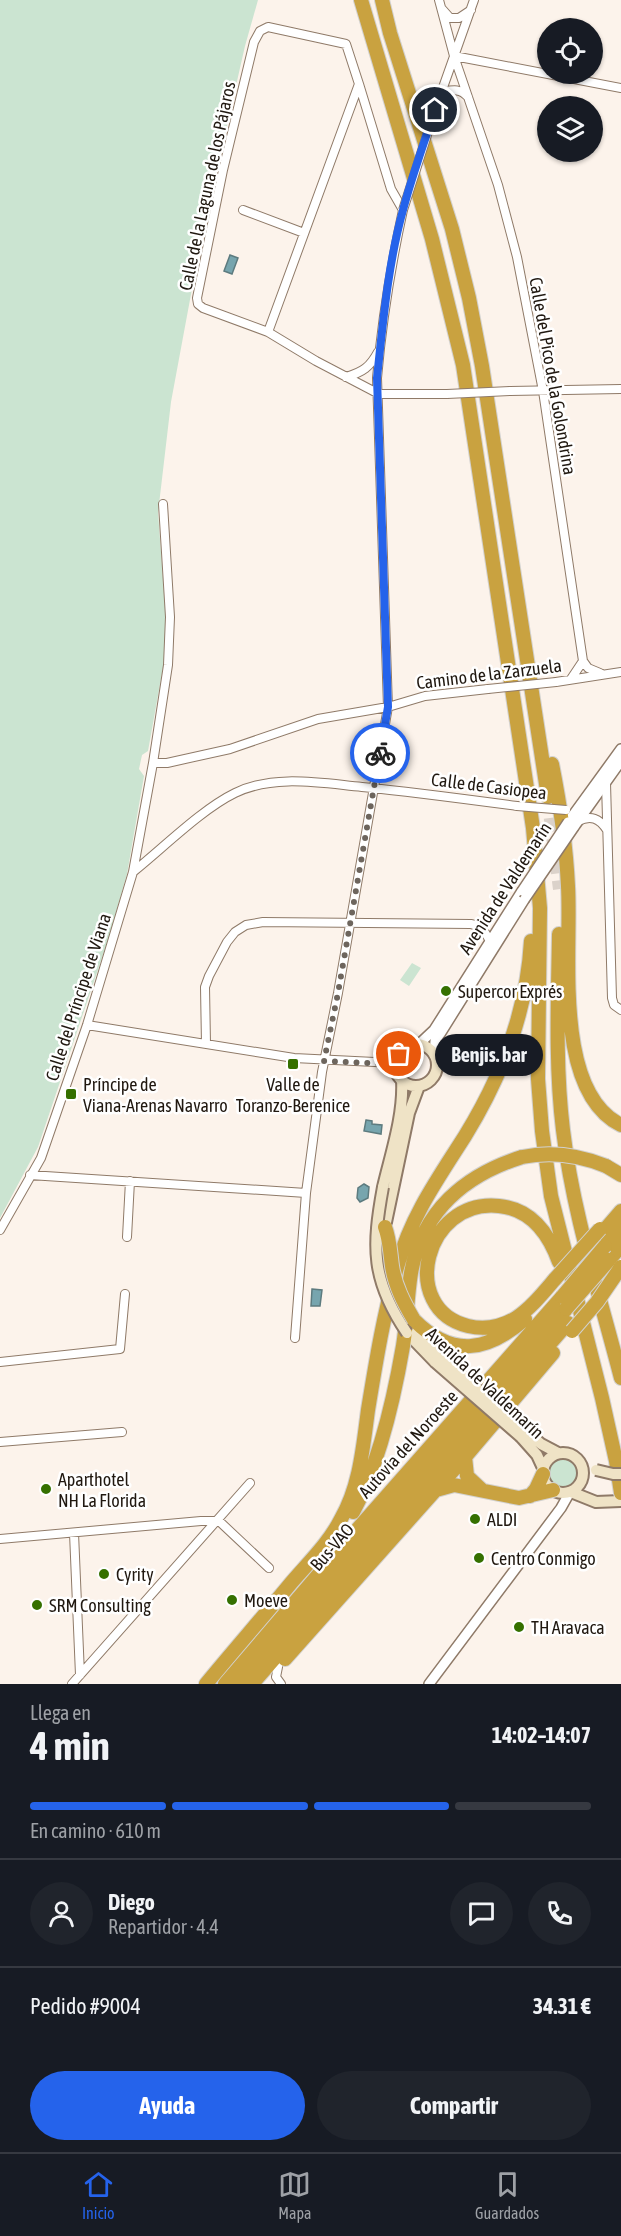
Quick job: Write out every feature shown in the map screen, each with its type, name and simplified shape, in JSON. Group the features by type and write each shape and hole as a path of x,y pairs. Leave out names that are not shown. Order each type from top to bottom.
{"highway":[{"path":"361,0 432,239 463,365 533,828 540,908 538,1079 551,1196 602,1398 621,1493"},
{"path":"382,0 390,33 452,229 470,298 548,797"},
{"path":"509,537 558,795 568,887 570,1010 574,1047 579,1068 593,1100 606,1115 621,1125"},
{"path":"207,1684 329,1537 342,1519 354,1490 383,1325 398,1261 429,1191 491,1090 518,1023 528,980 531,948 533,828"},
{"path":"560,889 558,1078 563,1132 582,1225 621,1378"},
{"path":"213,1684 332,1542 359,1501 375,1462 400,1362 413,1263 421,1241 444,1203 465,1184 487,1170 522,1157 546,1154 569,1155 606,1166 621,1175"},
{"path":"602,1398 553,1246 543,1231 528,1217 515,1210 497,1206 472,1209 458,1215 444,1227 438,1236 431,1250 427,1267 432,1295 441,1310 463,1325 479,1328 495,1327 518,1317 556,1281 610,1250 621,1246"},
{"path":"610,1250 621,1209"},
{"path":"582,1225 608,1298 621,1346"},
{"path":"385,1227 396,1281 411,1326 459,1346 492,1343 509,1333 525,1319 556,1281"},
{"name":"Autovía del Noroeste","path":"252,1684 567,1315 610,1250 621,1228"},
{"name":"Autovía del Noroeste","path":"225,1684 348,1540 567,1315 610,1250"},
{"path":"263,1684 465,1457 567,1315"},
{"name":"Bus-VAO","path":"239,1684 355,1547 567,1315"},
{"path":"465,1457 465,1472 469,1480 486,1492"},
{"path":"530,1497 543,1471"},
{"path":"436,1490 454,1485 512,1498 530,1497 554,1491"}],"main road":[{"path":"418,1045 427,1048 434,1055 436,1066 434,1074 430,1080 419,1086 410,1085 397,1074 395,1063 403,1049 418,1045"},
{"name":"Avenida de Valdemarín","path":"402,1080 403,1094 400,1111 376,1227 378,1268 391,1308 411,1326 438,1359 523,1434 558,1453"},
{"path":"385,1227 409,1113 419,1086"},
{"name":"Avenida de Valdemarín","path":"523,1434 537,1455 543,1471"},
{"path":"621,1474 596,1470 580,1462 571,1454 558,1453 548,1459 543,1471 547,1485 554,1491 570,1492 596,1503 621,1501"},
{"path":"570,1492 579,1486 582,1480 583,1469 580,1462"}],"street":[{"path":"295,1338 306,1192 324,1061 388,707 377,378 380,348 393,257 403,210 474,0"},
{"name":"Calle del Pico de la Golondrina","path":"440,4 450,18 459,18 471,10"},
{"name":"Calle del Pico de la Golondrina","path":"440,4 454,56 498,185 517,257 543,391 582,661"},
{"name":"Calle de la Laguna de los Pájaros","path":"359,84 346,44 268,27 260,31 254,42 223,170 197,298 198,304 203,308 268,332 379,394 621,389"},
{"path":"454,56 621,88"},
{"path":"359,84 391,189 403,210"},
{"path":"268,332 359,84"},
{"path":"441,92 462,91 471,101"},
{"path":"243,210 304,233"},
{"path":"346,377 364,371 371,365 380,348"},
{"name":"Calle del Príncipe de Viana","path":"0,1230 41,1158 87,1025 133,872 168,665 170,617 163,504"},
{"path":"571,679 582,661 588,668 601,674"},
{"name":"Camino de la Zarzuela","path":"153,763 167,763 230,749 318,719 388,707 425,696 556,682 621,672"},
{"name":"Avenida de Valdemarín","path":"418,1045 434,1030 490,941 621,749"},
{"name":"Avenida de Valdemarín","path":"574,818 606,783 621,761"},
{"name":"Calle de Casiopea","path":"133,872 219,802 237,792 257,786 291,781 374,788 517,806 574,818 599,820"},
{"path":"606,783 612,998 614,1005 621,1010"},
{"path":"607,813 603,819 599,820 608,831"},
{"name":"Avenida de Valdemarín","path":"434,1055 435,1041 523,895"},
{"path":"206,1044 205,987 227,942 235,932 246,925 263,922 471,924 482,929 490,941"},
{"path":"87,1025 294,1058 395,1063"},
{"path":"30,1175 306,1192"},
{"path":"127,1238 130,1181"},
{"path":"0,1362 120,1349 125,1294"},
{"path":"0,1442 122,1432"},
{"path":"78,1680 250,1483"},
{"path":"554,1491 560,1500 561,1508"},
{"path":"429,1684 561,1508 570,1492"},
{"path":"0,1539 219,1521 269,1568"},
{"path":"74,1533 78,1680"},
{"path":"278,1667 276,1677 281,1684"}],"green space":[{"path":"0,0 258,0 245,46 202,235 171,402 158,513 166,617 164,662 148,751 142,755 139,769 144,776 127,874 108,940 38,1147 0,1218"},
{"path":"412,963 421,968 409,986 400,980"},
{"path":"563,1458 573,1463 578,1473 573,1483 563,1488 553,1483 548,1473 553,1463"}],"water":[{"path":"230,255 238,258 232,274 224,271"},
{"path":"366,1120 372,1121 372,1124 382,1125 381,1134 364,1131"},
{"path":"364,1184 369,1187 368,1198 360,1202 357,1198 358,1188"},
{"path":"312,1289 322,1290 320,1306 311,1306"}],"tunnel":[{"path":"548,797 560,889"}],"way so far":[{"path":"380,753 324,1061 389,1064 395,1063 399,1054"}],"place":[{"name":"Supercor Exprés","path":"446,991"},
{"name":"Benjis. bar","path":"399,1054"},
{"name":"Valle de Toranzo-Berenice","path":"293,1064"},
{"name":"Príncipe de Viana-Arenas Navarro","path":"71,1094"},
{"name":"Aparthotel NH La Florida","path":"46,1489"},
{"name":"ALDI","path":"475,1519"},
{"name":"Centro Conmigo","path":"479,1558"},
{"name":"Cyrity","path":"104,1574"},
{"name":"Moeve","path":"232,1600"},
{"name":"SRM Consulting","path":"37,1605"},
{"name":"TH Aravaca","path":"519,1627"}],"route":[{"path":"380,753 388,707 377,378 381,333 403,210 435,110"}]}
